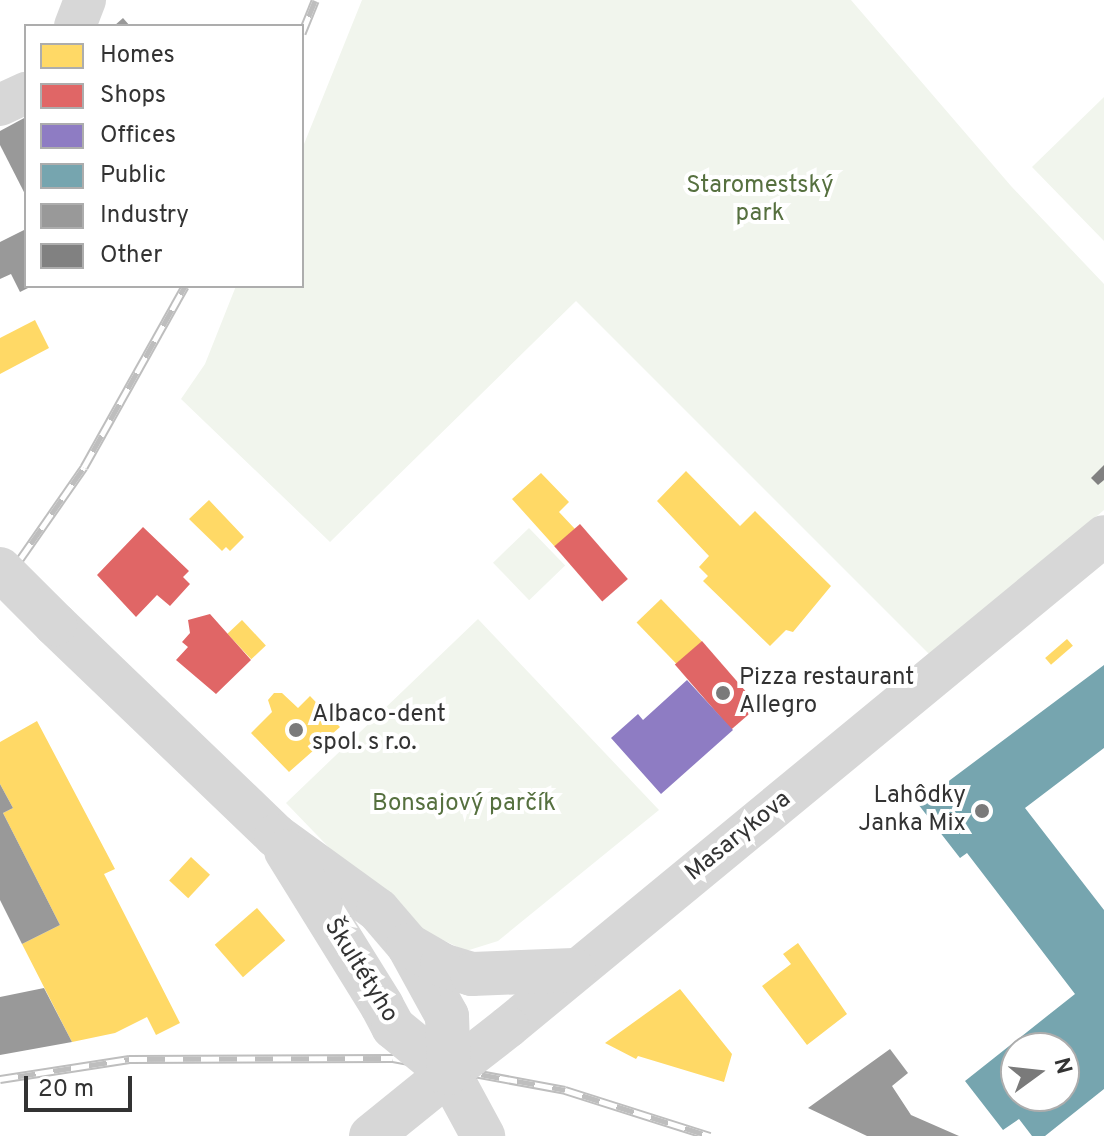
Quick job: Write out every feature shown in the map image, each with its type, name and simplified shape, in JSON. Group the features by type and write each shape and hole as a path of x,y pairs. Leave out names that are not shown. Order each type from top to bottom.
{"street":[{"path":"76,24 85,0"},
{"path":"0,105 24,94"},
{"name":"Masarykova","path":"371,1136 508,1027 1104,536"},
{"name":"Škultétyho","path":"0,569 276,836 378,910 408,945 447,1016 449,1073"},
{"name":"Škultétyho","path":"276,836 393,1027 449,1073"},
{"path":"408,945 442,965 472,974 574,970"},
{"path":"449,1073 483,1136"}],"green space":[{"name":"Staromestský park","path":"362,0 851,0 1011,186 1104,284 1104,510 932,657 576,301 330,542 181,399 205,364 235,288 304,288 304,144"},
{"path":"1104,97 1104,241 1032,167"},
{"path":"529,528 565,565 529,600 493,563"},
{"name":"Bonsajový parčík","path":"478,619 659,810 498,941 466,951 397,918 286,803"}],"building: Homes":[{"path":"35,320 49,348 0,374 0,338"},
{"path":"686,471 740,526 755,511 831,586 793,632 786,630 770,646 703,581 708,576 699,567 709,556 657,501"},
{"path":"541,473 569,502 559,512 575,529 556,548 512,499"},
{"path":"209,500 244,537 230,551 226,547 222,551 189,519"},
{"path":"661,599 702,641 678,665 637,623"},
{"path":"242,620 266,646 251,659 227,634"},
{"path":"1067,639 1073,646 1051,665 1045,658"},
{"name":"Albaco-dent spol. s r.o.","path":"274,693 282,693 298,708 310,696 340,727 289,772 251,733 272,712 268,700"},
{"path":"37,721 115,869 104,874 180,1023 156,1035 147,1017 115,1033 72,1042 22,944 60,925 3,813 13,808 0,784 0,742"},
{"path":"191,857 210,875 188,898 169,880"},
{"path":"257,908 285,940 243,977 215,945"},
{"path":"798,943 847,1014 807,1045 762,986 791,964 783,954"},
{"path":"680,989 732,1054 724,1082 638,1056 636,1059 605,1043"}],"building: Shops":[{"path":"580,524 628,579 602,601 554,546"},
{"path":"143,527 189,571 183,577 190,584 170,606 157,595 136,617 97,575"},
{"path":"210,614 251,660 216,694 176,660 188,647 182,642 190,633 188,620"},
{"name":"Pizza restaurant Allegro","path":"702,641 758,706 731,730 675,665"}],"building: Offices":[{"path":"687,680 733,730 661,794 611,738 638,714 643,720"}],"building: Public":[{"path":"1104,665 1104,748 1025,808 1104,910 1104,1089 1080,1108 1080,1032 1027,1032 1075,994 967,853 960,858 918,804"},
{"path":"1000,1053 1000,1112 1075,1112 1045,1136 1032,1136 1019,1119 1003,1130 965,1081"}],"building: Industry":[{"path":"24,118 24,192 0,145 0,131"},
{"path":"24,230 24,288 28,288 20,292 11,274 0,279 0,242"},
{"path":"0,784 13,808 3,813 60,925 22,944 0,900"},
{"path":"44,988 72,1042 0,1055 0,997"},
{"path":"890,1049 908,1073 892,1086 911,1115 959,1136 867,1136 808,1108"}],"building: Other":[{"path":"1104,465 1104,480 1098,485 1091,478"}],"railway":[{"path":"304,28 315,0"},
{"path":"0,588 84,467 184,288"},
{"path":"0,1079 129,1059 393,1058 565,1090 710,1136"}],"place":[{"name":"Pizza restaurant Allegro","path":"723,693"},
{"name":"Albaco-dent spol. s r.o.","path":"296,730"},
{"name":"Lahôdky Janka Mix","path":"982,811"}]}
